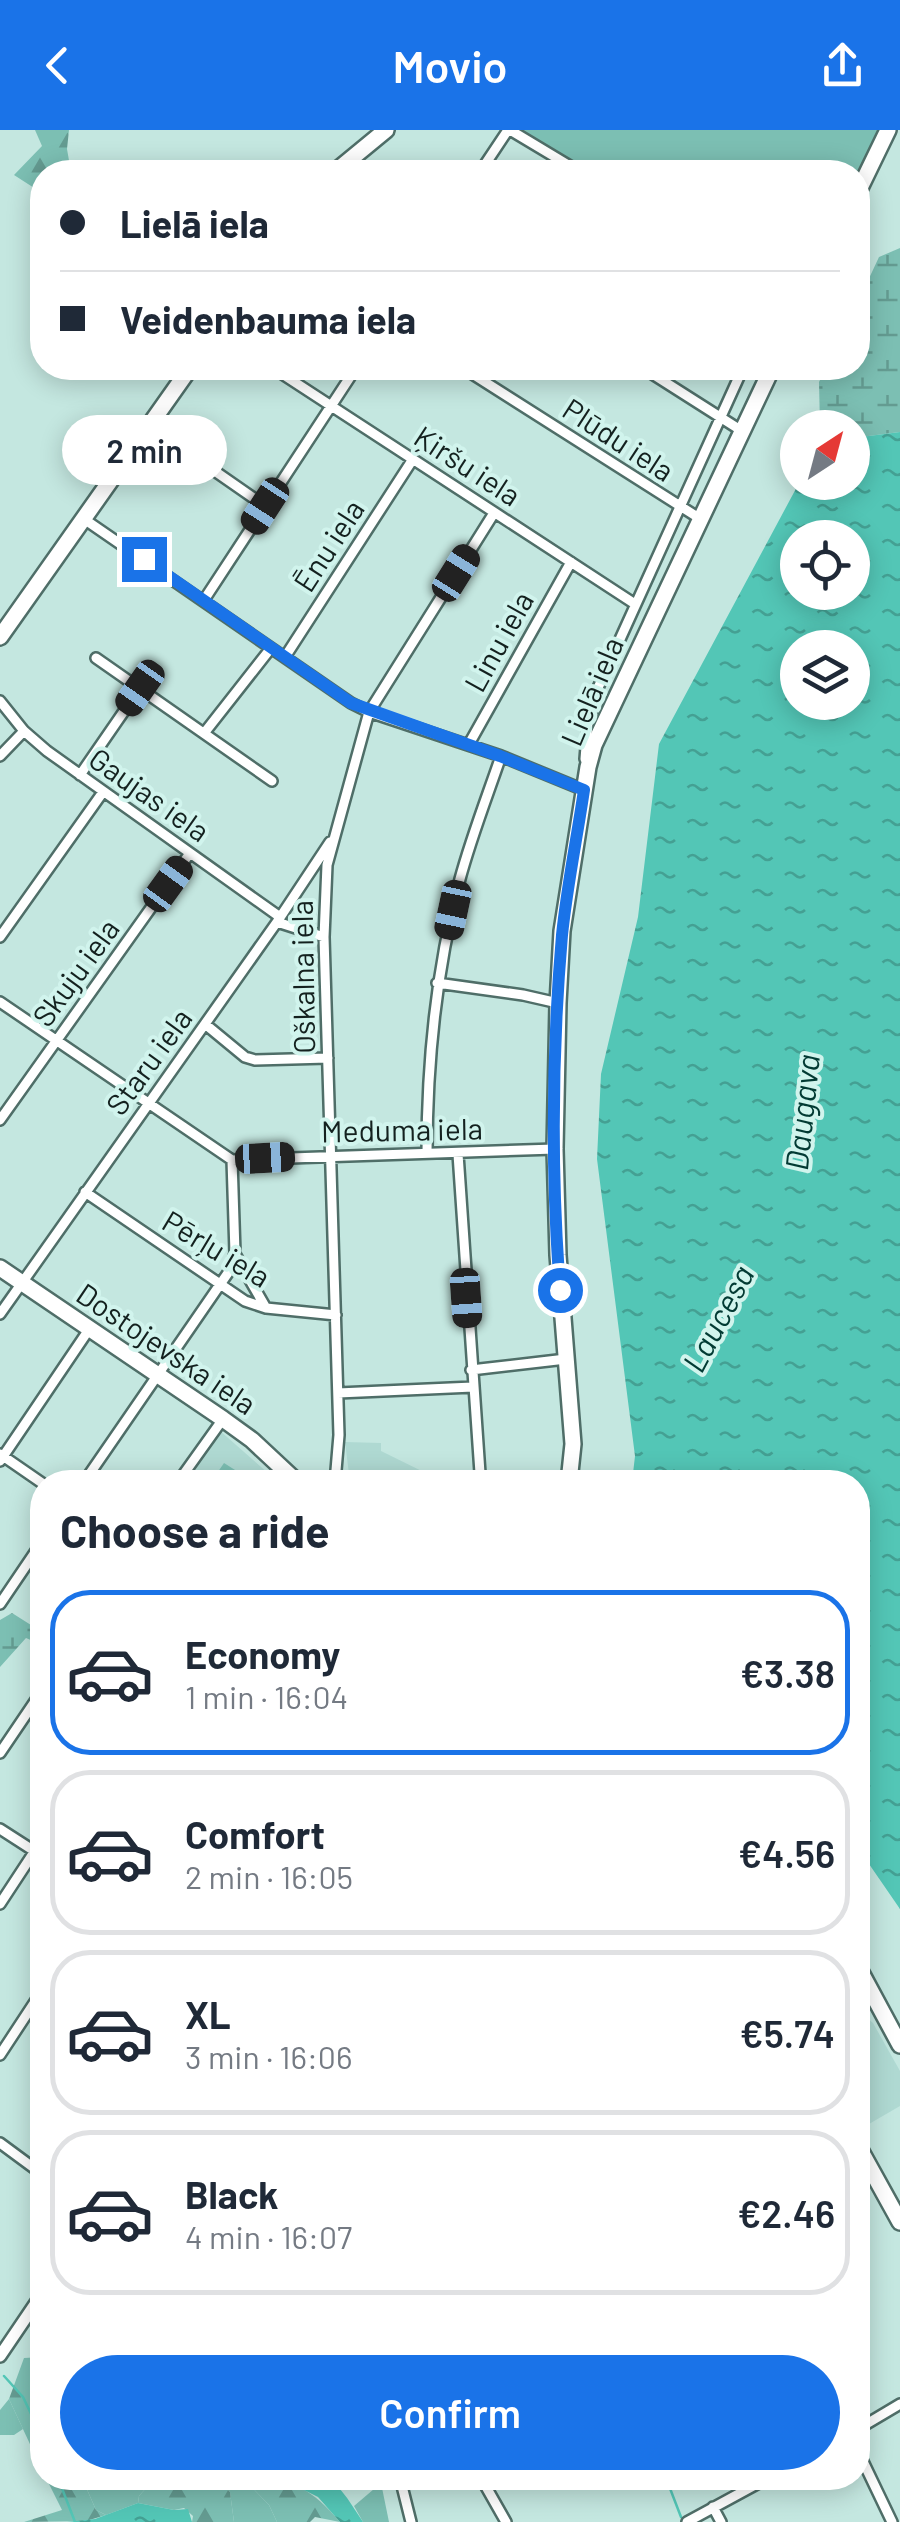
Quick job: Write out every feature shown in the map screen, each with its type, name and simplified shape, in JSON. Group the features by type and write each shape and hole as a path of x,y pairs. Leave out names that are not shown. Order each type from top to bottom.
{"main road":[{"path":"350,160 386,130"},
{"path":"870,167 888,130"},
{"path":"0,637 182,380"},
{"name":"Lielā iela","path":"570,1470 573,1444 558,1255 555,1149 558,1003 562,931 588,767 594,744 766,380"},
{"name":"Dostojevska iela","path":"0,1268 223,1419 284,1470"},
{"path":"870,1993 900,2045"},
{"path":"870,2168 900,2222"}],"street":[{"path":"488,160 509,130 560,160"},
{"name":"Ķiršu iela","path":"291,380 635,604"},
{"path":"204,600 348,380"},
{"name":"Plūdu iela","path":"482,380 699,518"},
{"path":"660,380 742,431"},
{"path":"588,767 585,746 597,690 737,380"},
{"path":"150,426 265,506"},
{"name":"Ēnu iela","path":"285,657 413,459"},
{"name":"Oškalna iela","path":"337,1470 324,937 327,865 369,712 494,513"},
{"path":"84,519 351,703 584,790"},
{"name":"Linu iela","path":"469,744 571,562"},
{"path":"205,732 270,648"},
{"path":"96,658 272,781"},
{"path":"80,775 140,688"},
{"name":"Gaujas iela","path":"0,701 24,731 278,920 324,937"},
{"path":"0,756 24,731"},
{"path":"427,1153 427,1072 438,982 460,878 500,756"},
{"path":"0,937 103,792"},
{"name":"Staru iela","path":"0,1314 334,835"},
{"name":"Skuju iela","path":"0,1120 190,853"},
{"path":"438,982 558,1003"},
{"path":"0,1002 232,1160 235,1253 220,1285 92,1470"},
{"path":"205,1024 245,1057 266,1061 328,1058"},
{"name":"Meduma iela","path":"232,1160 555,1149"},
{"path":"458,1154 480,1470"},
{"name":"Pērļu iela","path":"85,1192 245,1301 266,1308 336,1315"},
{"path":"235,1253 266,1308"},
{"path":"30,1475 1,1457 90,1328"},
{"path":"471,1370 566,1359"},
{"path":"338,1393 472,1386"},
{"path":"187,1470 223,1419"},
{"path":"0,1604 30,1560"},
{"path":"0,1753 30,1709"},
{"path":"0,1829 30,1847"},
{"path":"0,1904 30,1865"},
{"path":"0,2055 30,2009"},
{"path":"0,2144 30,2165"},
{"path":"0,2356 30,2312"},
{"path":"870,2422 900,2404"},
{"path":"870,2476 892,2522"},
{"path":"403,2490 411,2522"},
{"path":"488,2490 506,2522"},
{"path":"687,2522 745,2490"},
{"path":"713,2507 722,2522"}],"shaded area":[{"path":"219,1430 264,1470 191,1470"},
{"path":"345,1442 381,1443 381,1451 420,1470 348,1470"},
{"path":"870,2020 900,2071 900,2106 870,2123"}],"green space":[{"path":"35,130 69,130 69,160 30,160 30,185 14,175 42,146"},
{"path":"517,130 881,130 866,160 568,160"},
{"path":"900,248 900,432 870,436 870,410 820,410 819,382 870,380 870,276 879,257"},
{"path":"12,1613 30,1624 30,1640 26,1638 0,1667 0,1620"},
{"path":"24,2358 30,2358 30,2444 9,2399"},
{"path":"9,2399 23,2429 14,2435 0,2435 0,2410"},
{"path":"52,2490 87,2490 96,2510 106,2515 86,2521 24,2522 62,2510"},
{"path":"87,2490 144,2490 138,2503 106,2515 96,2510"},
{"path":"144,2490 228,2490 234,2522 192,2522 193,2516 184,2508 174,2510 138,2503"},
{"path":"255,2490 269,2505 277,2522 234,2522 230,2492"},
{"path":"255,2490 305,2490 340,2522 315,2517 310,2522 277,2522 269,2505"},
{"path":"373,2490 382,2490 389,2522 363,2522 354,2506"}],"water":[{"path":"900,432 900,1909 870,1865 870,1470 633,1470 635,1456 597,1159 601,1074 638,917 659,744 790,500 870,500 870,436"},
{"path":"304,2490 341,2490 363,2522 340,2522 318,2497"},
{"path":"138,2503 188,2509 192,2522 67,2522 95,2519"}],"waterway":[{"path":"4,2376 23,2397 30,2412"},
{"path":"63,2490 75,2522"},
{"path":"671,2490 681,2517"}],"route":[{"path":"144,559 351,703 584,790 562,931 558,1003 555,1149 560,1290"}],"water label":[{"name":"Daugava","path":"801,1112"},
{"name":"Laucesa","path":"717,1318"}]}
